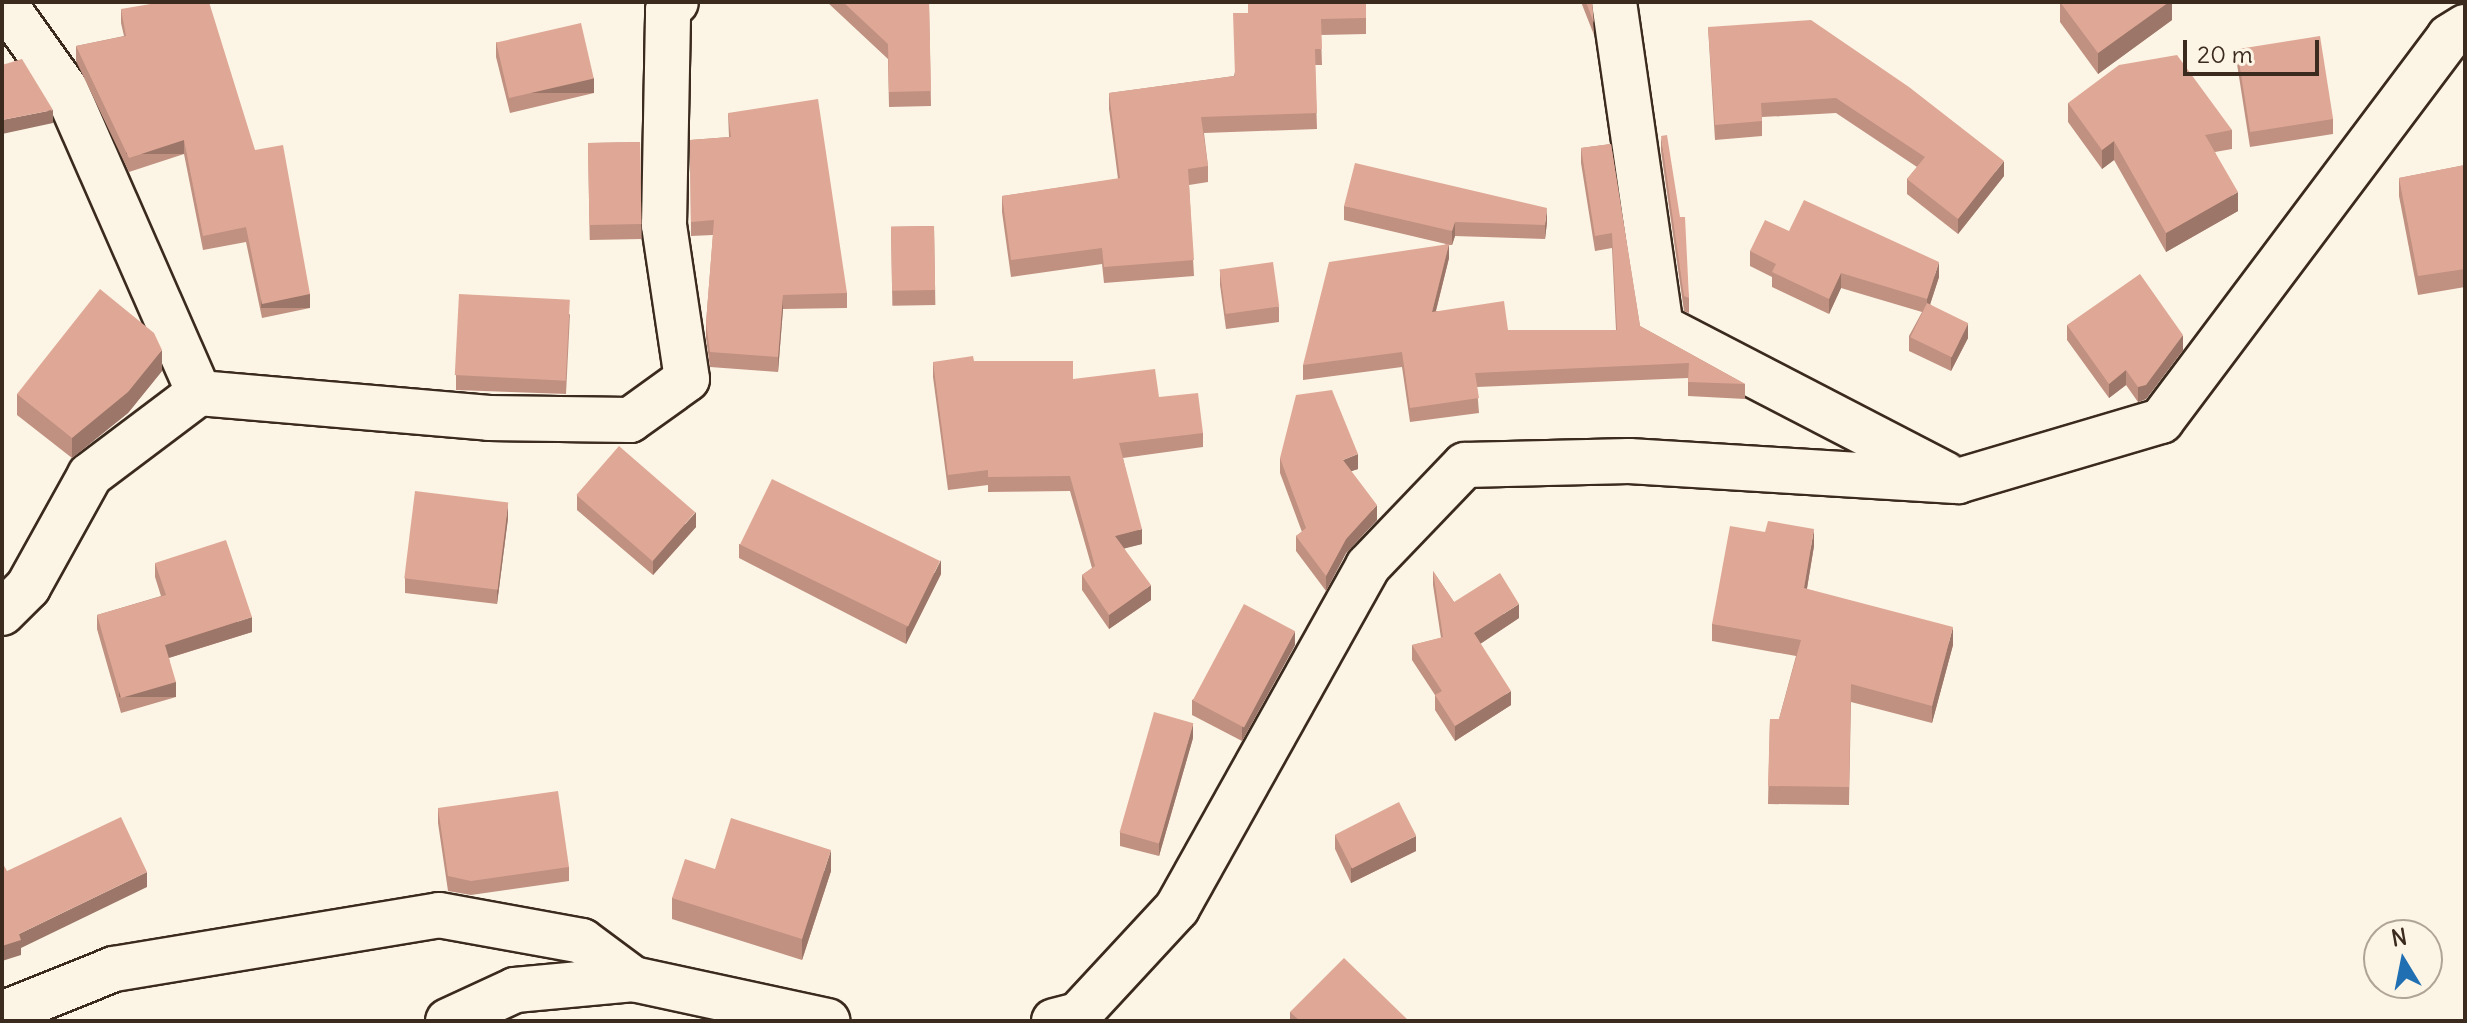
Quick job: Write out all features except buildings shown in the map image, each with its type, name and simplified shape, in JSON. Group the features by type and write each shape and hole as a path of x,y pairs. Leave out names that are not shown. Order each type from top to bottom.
{"street":[{"path":"3,2 66,90 199,393"},
{"path":"2,613 28,587 90,475 199,393 489,418 630,420 687,379 664,225 668,10 676,2"},
{"path":"1614,2 1661,327 1958,481"},
{"path":"1054,1021 1078,1015 1177,908 1368,566 1465,465 1629,461 1958,481 2161,421 2449,37 2465,27"},
{"path":"2,1014 114,969 439,915 582,941 633,979"},
{"path":"448,1021 515,990 633,979 828,1021"}]}
